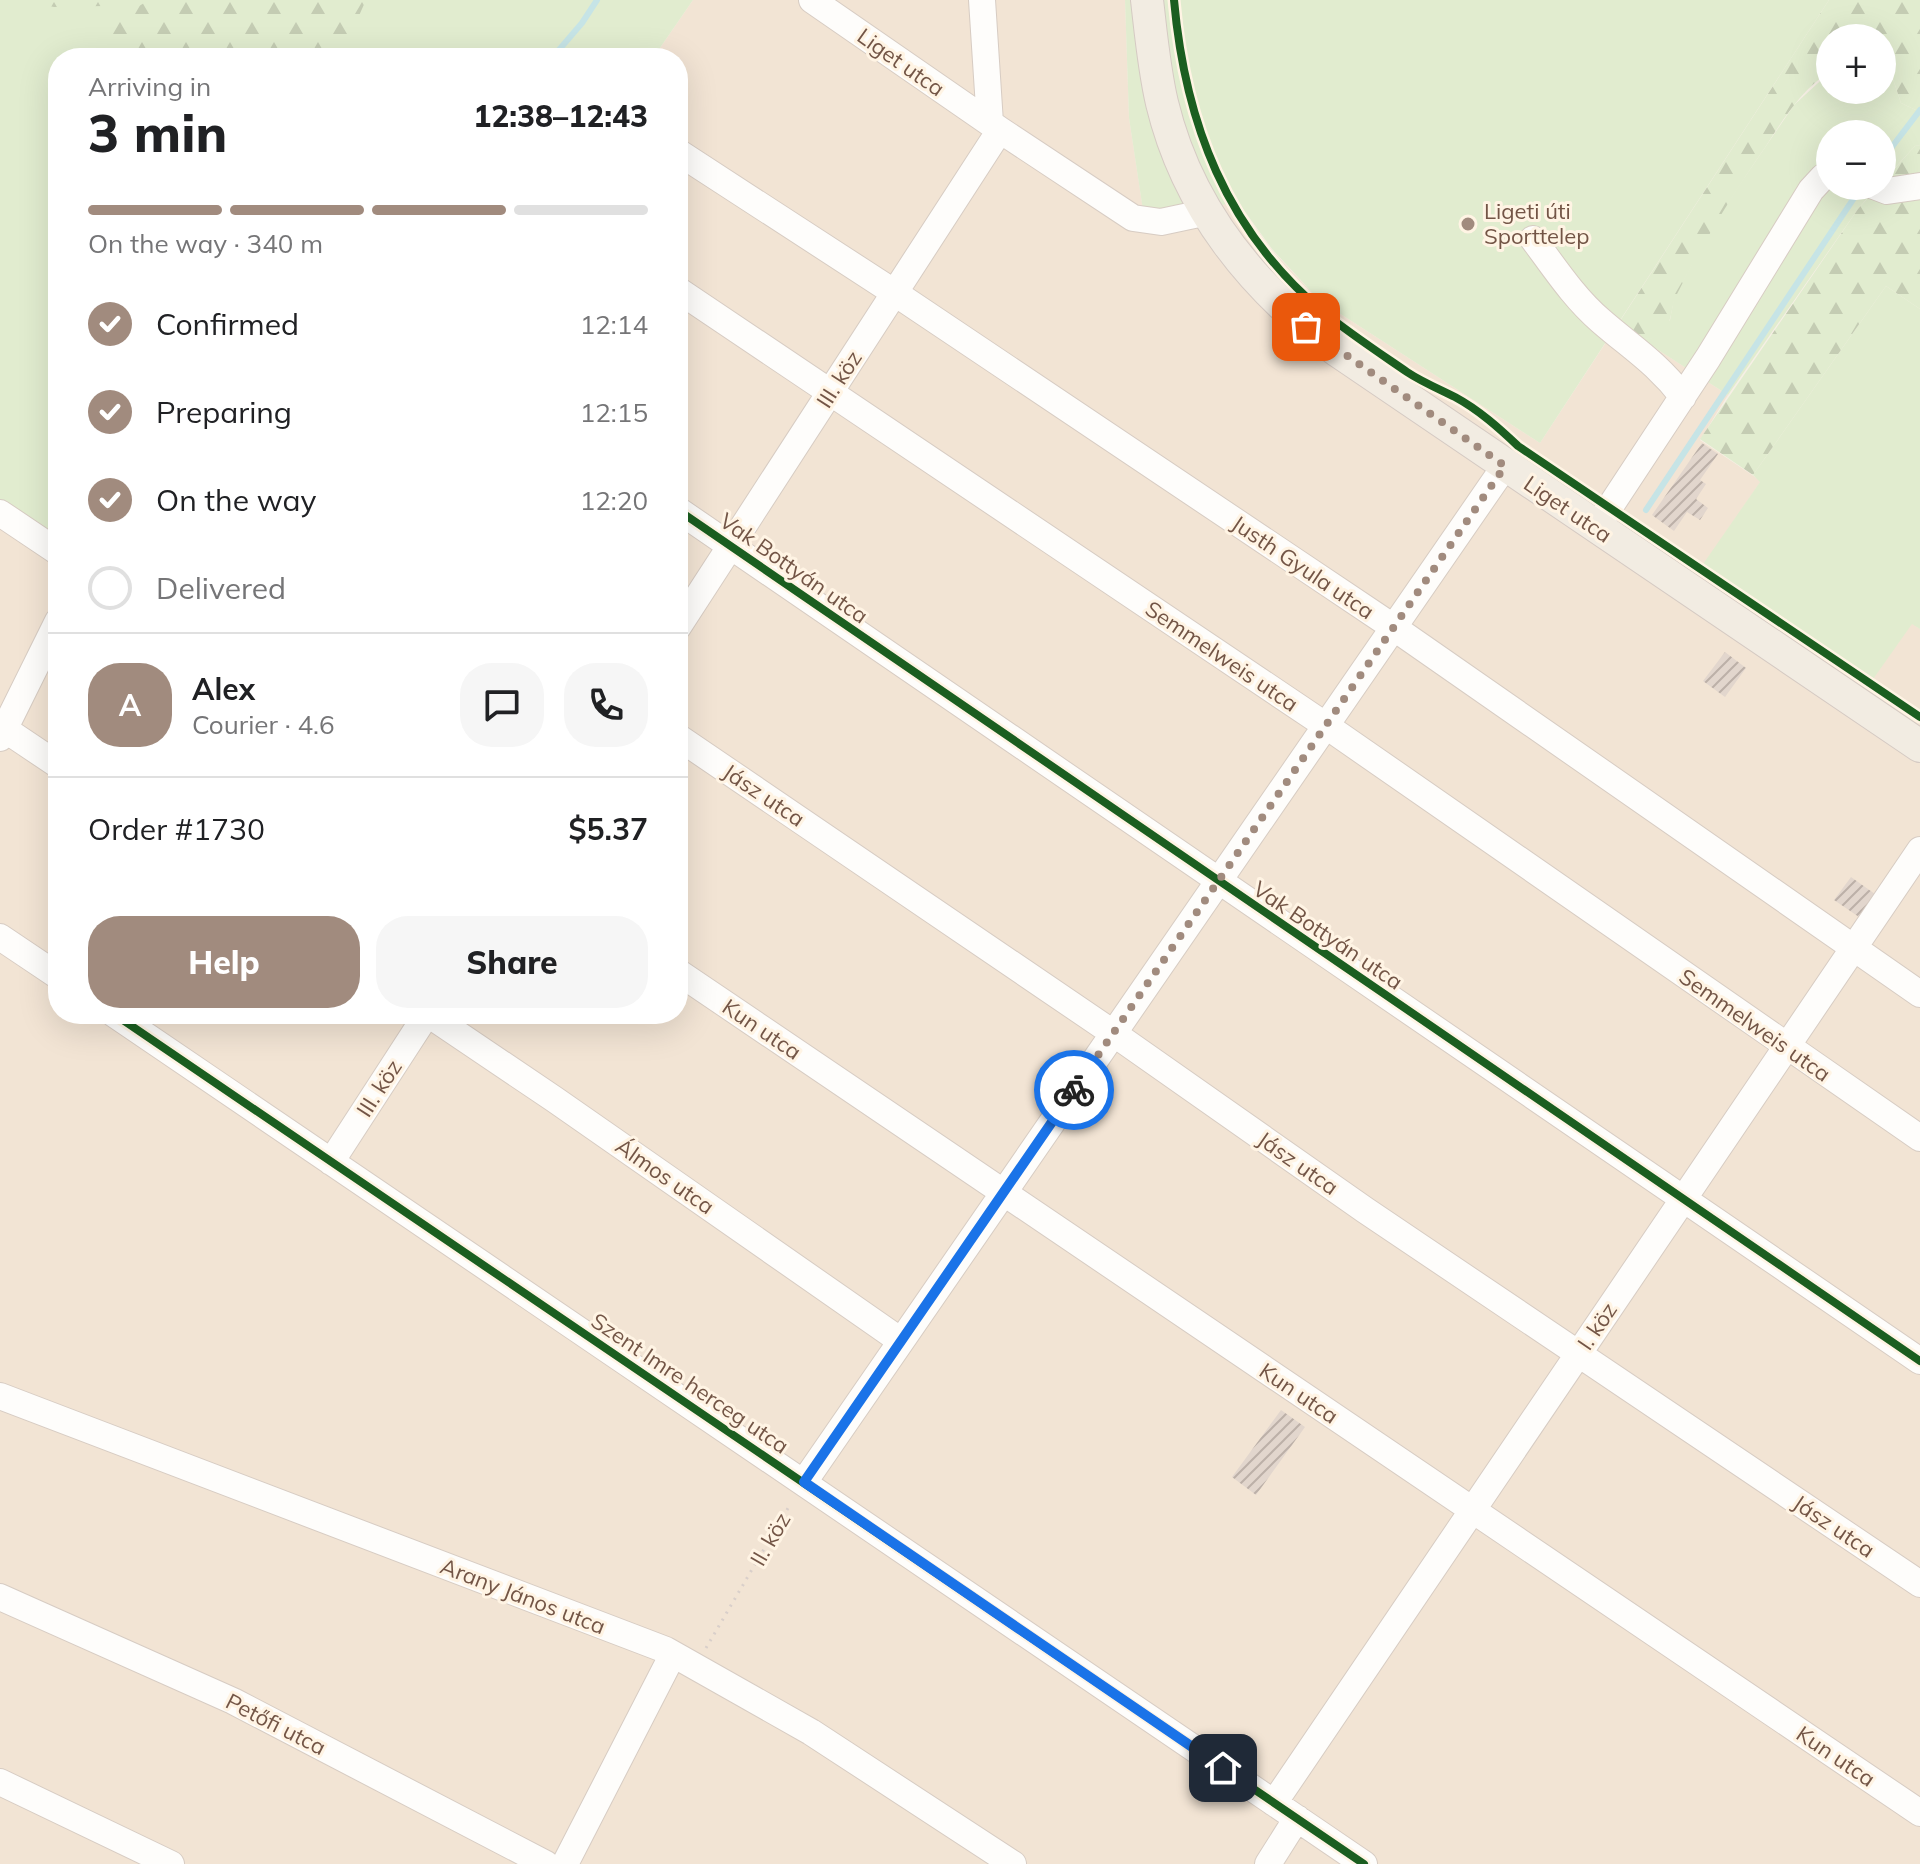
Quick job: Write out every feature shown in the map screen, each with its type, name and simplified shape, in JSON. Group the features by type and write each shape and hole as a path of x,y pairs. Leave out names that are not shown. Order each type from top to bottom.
{"main road":[{"name":"Liget utca","path":"1147,0 1154,60 1170,130 1208,212 1226,242 1265,290 1306,327 1505,466 1920,746"}],"street":[{"name":"Liget utca","path":"812,0 995,127 1046,152 1133,218 1161,222 1208,212"},
{"path":"982,0 995,127"},
{"name":"III. köz","path":"688,611 895,293 995,127"},
{"name":"Justh Gyula utca","path":"688,158 895,293 1393,627 1920,994"},
{"path":"1596,528 1683,397 1816,185"},
{"path":"1896,190 1920,186"},
{"path":"1533,239 1582,302 1643,353 1683,397"},
{"name":"Semmelweis utca","path":"688,297 1325,725 1920,1138"},
{"path":"804,1482 1505,466"},
{"path":"0,513 48,545"},
{"name":"Vak Bottyán utca","path":"688,517 1920,1361"},
{"path":"48,640 1,731 48,759"},
{"name":"Jász utca","path":"688,744 1113,1033 1365,1210 1920,1584"},
{"name":"I. köz","path":"1274,1803 1920,850"},
{"path":"0,937 48,969"},
{"name":"Kun utca","path":"688,979 1920,1813"},
{"name":"Szent Imre herceg utca","path":"129,1024 1364,1864"},
{"name":"III. köz","path":"331,1162 421,1024"},
{"name":"Álmos utca","path":"442,1024 901,1341"},
{"name":"Arany János utca","path":"0,1396 684,1660 811,1732 1013,1864"},
{"name":"Petőfi utca","path":"0,1597 233,1701 546,1864"},
{"path":"565,1864 684,1660"},
{"path":"0,1782 171,1864"},
{"path":"1268,1864 1297,1818"}],"shaded area":[{"path":"693,0 1125,0 1129,118 1146,229 1208,214 1234,198 1272,250 1319,300 1540,443 1618,324 1728,395 1700,440 1761,481 1702,567 1871,681 1912,623 1920,629 1920,1864 0,1864 0,509 48,542 48,1024 688,1024 688,48 660,48"}],"green space":[{"path":"0,0 693,0 660,48 48,48 48,542 0,509"},
{"path":"19,0 107,0 104,6 54,7"},
{"path":"149,0 366,0 344,48 111,48 104,37 114,17 126,14"},
{"name":"Ligeti úti Sporttelep","path":"1125,0 1829,0 1540,443 1319,300 1272,249 1235,198 1208,214 1146,230 1129,118"},
{"path":"1829,0 1920,0 1920,112 1901,103 1896,88 1896,24 1816,24 1816,83 1794,105 1730,200 1677,294 1666,330 1657,338 1646,339 1618,324"},
{"path":"1816,85 1816,104 1896,104 1896,88 1901,103 1920,112 1920,145 1915,146 1896,167 1896,120 1816,120 1816,200 1866,200 1728,395 1638,337 1651,339 1670,320 1674,298 1709,232 1794,105"},
{"path":"1920,145 1920,309 1886,286 1753,475 1700,439 1858,209 1866,200 1896,200 1896,167 1915,146"},
{"path":"1886,286 1920,309 1920,629 1912,624 1871,682 1701,567 1760,482 1753,475"}],"building":[{"path":"1702,443 1718,454 1700,480 1706,484 1696,499 1708,508 1700,520 1687,512 1674,531 1652,515"},
{"path":"1725,652 1746,668 1725,697 1703,681"},
{"path":"1851,877 1875,894 1859,917 1834,900"},
{"path":"1281,1410 1305,1427 1256,1495 1232,1477"}],"waterway":[{"path":"561,48 597,0"},
{"path":"1896,142 1920,110"},
{"path":"1646,510 1853,200"}],"cycle path":[{"path":"1174,0 1188,89 1216,171 1260,246 1322,311 1413,376 1472,408 1518,446 1920,717"},
{"path":"688,517 1920,1361"},
{"path":"129,1024 1364,1864"}],"way so far":[{"path":"1074,1090 1505,466 1306,327"}],"place":[{"name":"Ligeti úti Sporttelep","path":"1468,224"}],"route":[{"path":"1074,1090 804,1482 1223,1768"}]}
